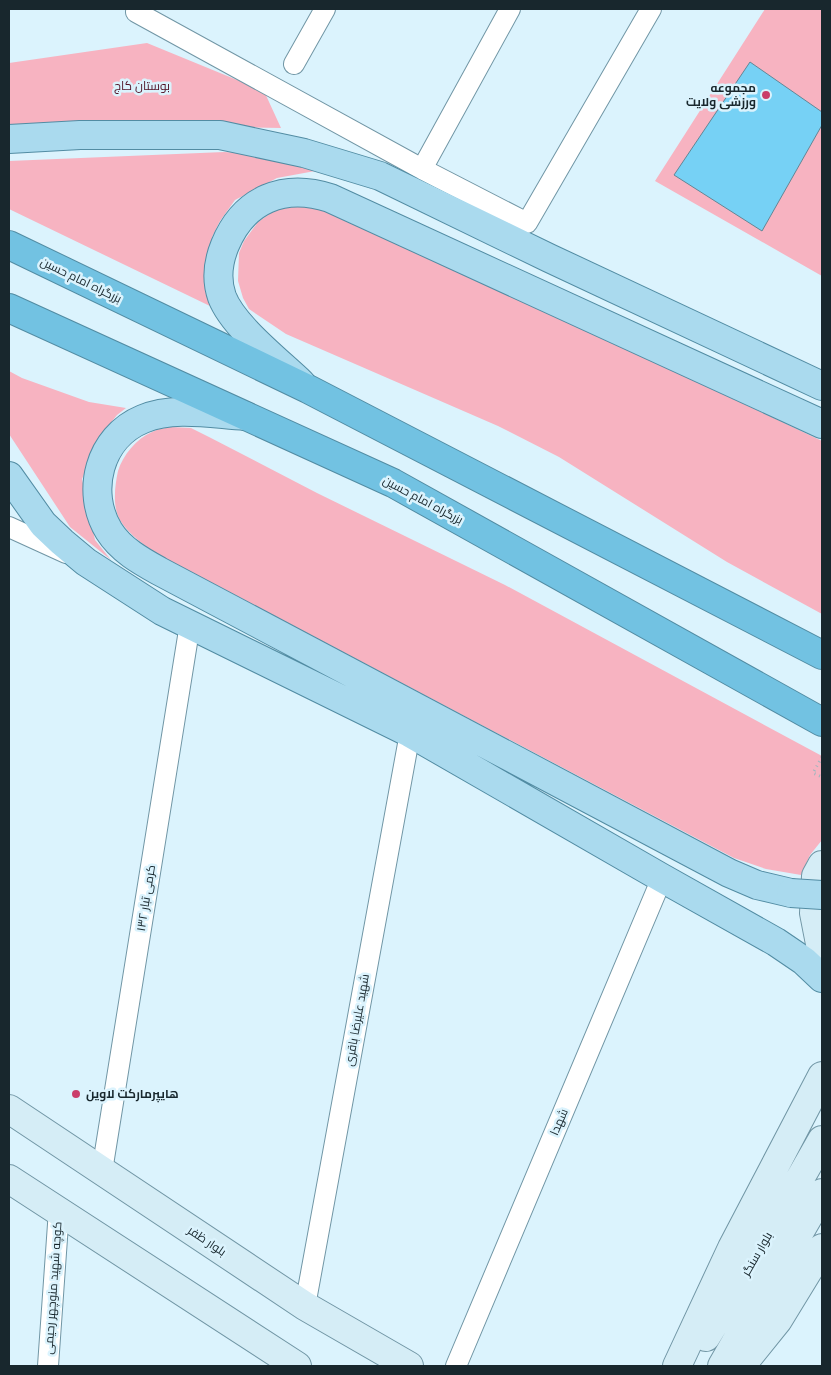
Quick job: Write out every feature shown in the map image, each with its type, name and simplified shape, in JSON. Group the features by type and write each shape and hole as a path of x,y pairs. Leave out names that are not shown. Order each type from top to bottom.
{"highway":[{"name":"بزرگراه امام حسین","path":"9,245 308,389 822,655"},
{"name":"بزرگراه امام حسین","path":"9,308 393,483 822,722"}],"main road":[{"path":"9,139 80,135 220,135 304,153 380,176 548,258 822,386"},
{"path":"308,389 232,316 222,295 219,279 221,255 234,227 243,215 270,197 294,192 309,192 330,198 822,424"},
{"path":"247,417 187,412 157,415 134,423 115,440 100,465 97,484 98,496 103,519 110,532 128,552 159,572 729,873 757,885 791,893 822,895"},
{"path":"9,476 43,524 62,542 86,562 162,611 410,733 776,942 804,961 822,978"},
{"path":"822,865 816,876 814,913 822,954"},
{"path":"677,1366 732,1248 822,1076"},
{"name":"بلوار ظفر","path":"9,1109 304,1306 409,1366"},
{"name":"بلوار سنگر","path":"688,1366 750,1266 822,1140"},
{"path":"9,1179 59,1210 268,1357 297,1366"},
{"name":"بلوار سنگر","path":"722,1366 822,1193"},
{"path":"741,1366 778,1320 822,1248"}],"street":[{"path":"137,9 136,12 422,170 527,223 651,9"},
{"path":"294,64 325,9"},
{"path":"422,170 510,9"},
{"path":"9,527 86,562"},
{"name":"کرمی تبار ۱۳۲","path":"102,1171 190,624"},
{"name":"شهید علیرضا باقری","path":"304,1306 410,733"},
{"name":"شهدا","path":"456,1366 662,878"},
{"name":"کوچه شهید منوچهر رحیمی","path":"48,1366 59,1210"}],"path":[{"path":"822,757 814,773 822,777"}],"green space":[{"name":"مجموعه ورزشی ولایت","path":"765,9 822,9 822,276 655,181"},
{"name":"بوستان کاج","path":"147,43 264,91 281,128 178,126 9,130 9,63"},
{"path":"224,152 270,155 315,171 277,178 235,200 220,221 212,237 208,280 212,307 9,209 9,161"},
{"path":"313,205 596,334 822,441 822,614 727,562 559,457 498,426 286,334 249,309 243,298 238,281 239,253 244,241 258,222 274,211 287,207"},
{"path":"9,371 22,378 89,402 126,408 117,415 99,438 82,479 95,540 111,560 70,527 9,434"},
{"path":"171,427 191,428 317,493 505,585 822,756 822,840 810,855 801,875 766,869 734,858 151,550 138,540 120,520 115,502 115,489 118,471 123,459 131,448 146,435 159,429"}],"building":[{"path":"750,62 822,112 822,125 762,231 674,175"}],"place":[{"name":"مجموعه ورزشی ولایت","path":"766,95"},
{"name":"هایپرمارکت لاوین","path":"76,1094"}]}
